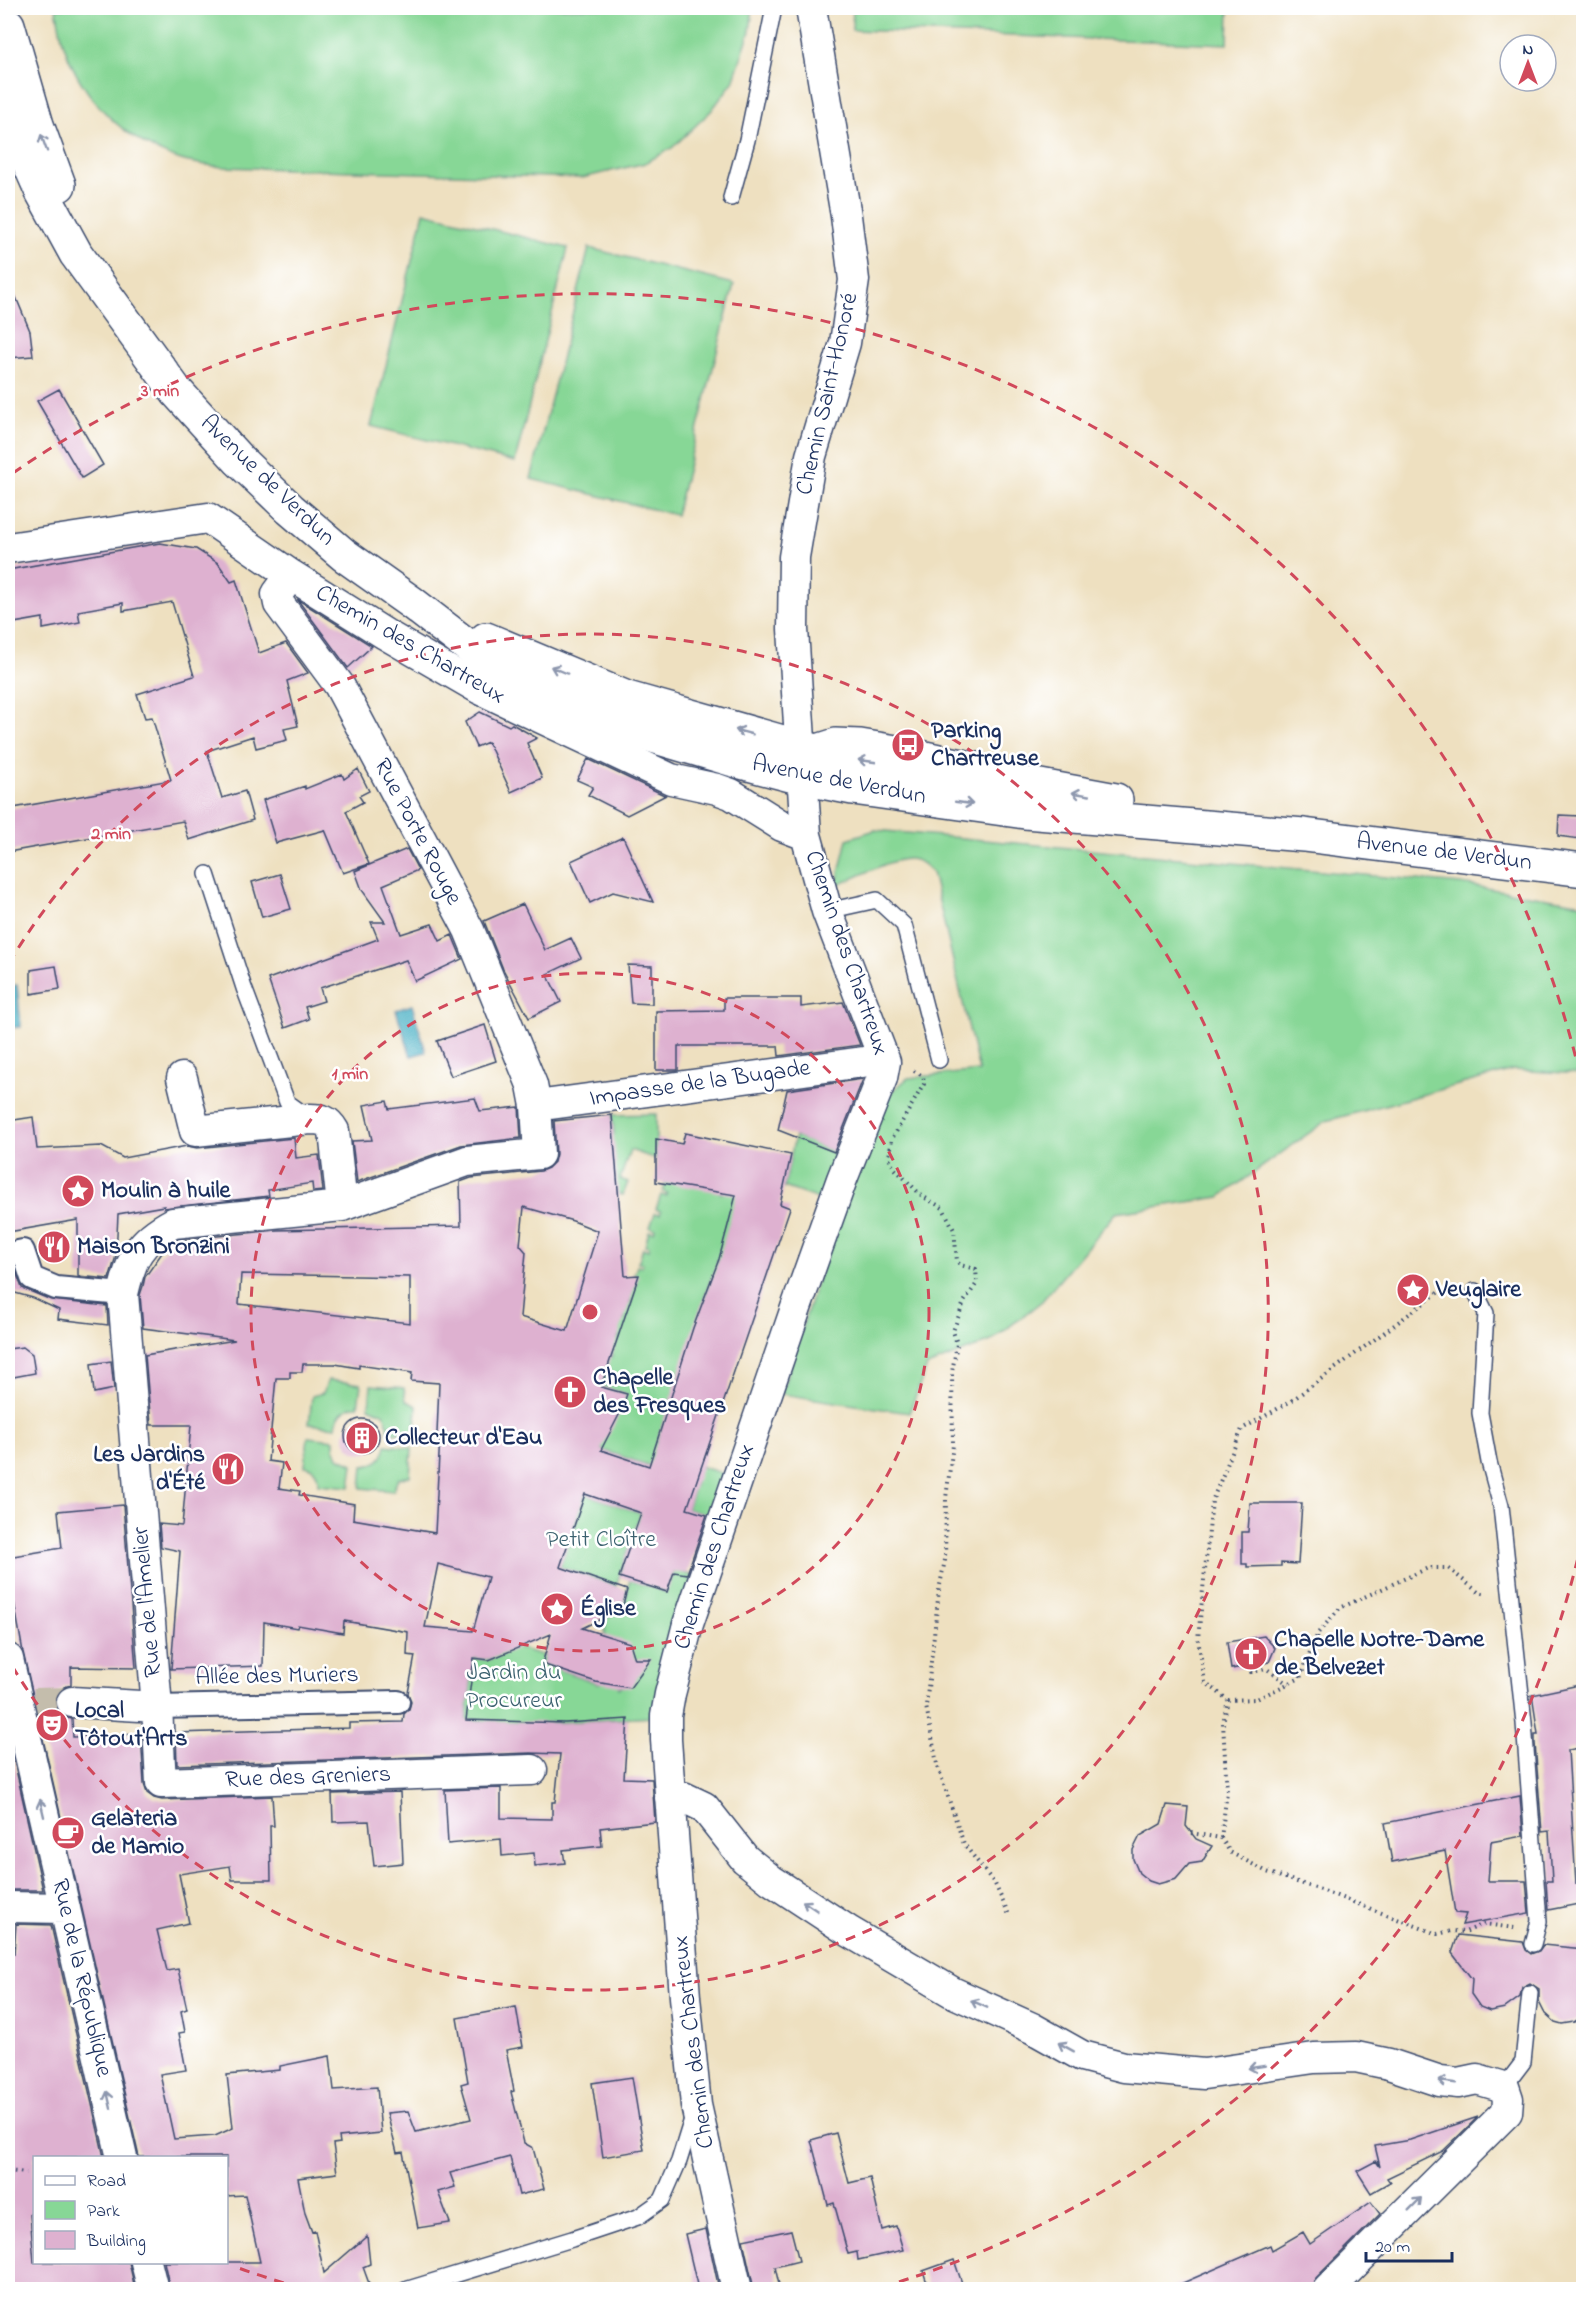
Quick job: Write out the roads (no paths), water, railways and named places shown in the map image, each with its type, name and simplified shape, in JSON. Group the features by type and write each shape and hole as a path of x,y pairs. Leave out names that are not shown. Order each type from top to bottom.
{"main road":[{"name":"Avenue de Verdun","path":"8,25 58,182 118,311"},
{"name":"Avenue de Verdun","path":"8,115 40,190 76,254 176,392 239,460 290,509 344,555 477,652 541,693 622,727 801,763 853,788 1025,812 1304,835 1584,870"},
{"name":"Avenue de Verdun","path":"801,763 858,760 1029,784 1304,835"}],"street":[{"name":"Chemin Saint-Honoré","path":"801,763 793,629 794,557 811,456 845,343 854,280 846,216 810,8"},
{"name":"Chemin des Chartreux","path":"8,548 208,518 291,575 385,634 480,689 671,779 731,794 782,826 806,835"},
{"name":"Rue Porte Rouge","path":"291,575 277,594 279,603 339,686 469,930 532,1085 536,1106"},
{"name":"Chemin des Chartreux","path":"736,2289 696,2105 685,1997 666,1716 688,1624 745,1454 842,1179 882,1077 874,1062 806,835 801,763"},
{"name":"Impasse de la Bugade","path":"536,1106 874,1062"},
{"path":"182,1077 195,1131 310,1119 322,1119 330,1123 334,1131 342,1206"},
{"name":"Rue de l'Amelier","path":"157,1707 123,1294 129,1267 140,1246 154,1233 172,1223 342,1206 467,1161 539,1154 536,1106"},
{"path":"8,1254 23,1251 32,1278 56,1288 123,1294"},
{"name":"Rue de la République","path":"8,1659 122,2156"},
{"path":"72,1702 157,1707"},
{"name":"Allée des Muriers","path":"157,1707 398,1702"},
{"name":"Rue des Greniers","path":"157,1707 161,1783 532,1770"},
{"path":"670,1798 683,1797 704,1807 745,1859 771,1880 850,1932 952,1992 1032,2028 1082,2056 1124,2067 1204,2074 1314,2058 1356,2057 1389,2064 1440,2081 1458,2083 1477,2079 1504,2087 1508,2098 1507,2112 1328,2289"},
{"path":"8,1907 65,1908"},
{"path":"147,2264 153,2289"}],"lane":[{"path":"731,198 747,140 774,8"},
{"path":"207,874 244,988 287,1102 310,1119"},
{"path":"827,911 877,900 904,925 939,1060"},
{"path":"1475,1291 1486,1313 1480,1413 1489,1462 1501,1506 1524,1723 1539,1921 1533,1944"},
{"path":"1504,2087 1523,2062 1530,1994"},
{"path":"405,2289 561,2243 638,2217 662,2200 679,2161 696,2105"}],"water":[{"path":"17,985 21,1027 8,1028 8,986"},
{"path":"412,1005 426,1052 411,1056 396,1010"}],"tunnel":[{"path":"34,1703 72,1702"}],"place":[{"name":"Parking Chartreuse","path":"908,745"},
{"name":"Moulin à huile","path":"78,1191"},
{"name":"Maison Bronzini","path":"54,1247"},
{"name":"Veuglaire","path":"1413,1290"},
{"name":"Chapelle des Fresques","path":"570,1392"},
{"name":"Collecteur d'Eau","path":"362,1438"},
{"name":"Les Jardins d'Été","path":"228,1469"},
{"name":"Église","path":"557,1609"},
{"name":"Chapelle Notre-Dame de Belvezet","path":"1251,1654"},
{"name":"Local Tôtout'Arts","path":"52,1725"},
{"name":"Gelateria de Mamio","path":"68,1833"}],"park label":[{"name":"Petit Cloître","path":"601,1540"},
{"name":"Jardin du Procureur","path":"514,1687"}]}
